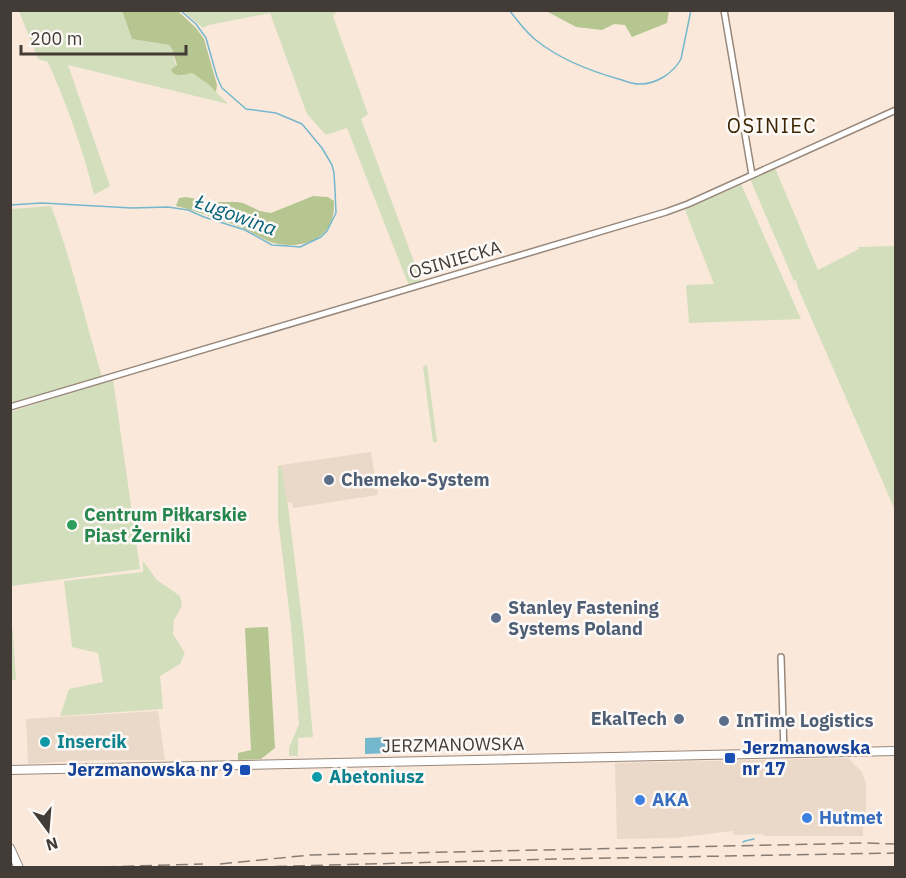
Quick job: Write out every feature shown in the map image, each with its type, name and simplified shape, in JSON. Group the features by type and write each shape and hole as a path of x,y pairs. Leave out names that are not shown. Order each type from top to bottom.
{"street":[{"path":"724,10 752,175"},
{"name":"OSINIECKA","path":"10,407 638,221 688,204 896,110"},
{"path":"781,657 784,753"},
{"name":"JERZMANOWSKA","path":"10,770 896,750"},
{"path":"10,848 20,867"}],"shaded area":[{"name":"Chemeko-System","path":"371,452 378,495 293,508 292,502 286,503 281,465"},
{"path":"158,711 165,760 96,760 28,764 26,719"},
{"path":"848,758 862,772 866,784 866,827 863,827 863,836 733,835 733,831 674,838 617,839 615,763"}],"green space":[{"path":"669,10 667,23 632,37 625,25 614,24 602,30 576,27 546,11"},
{"path":"19,11 122,11 132,39 169,45 181,76 192,73 208,84 228,104 68,65 110,186 94,195 80,144 62,94 48,62 38,59"},
{"path":"122,11 178,11 204,39 217,85 216,92 192,73 180,75 173,73 171,70 177,65 169,45 132,39"},
{"path":"183,11 337,11 333,16 368,114 361,119 422,283 409,286 347,128 326,135 307,114 270,13 203,28"},
{"path":"775,168 818,270 859,249 858,247 895,246 895,510 750,179"},
{"path":"741,184 801,319 689,323 686,285 714,284 685,210"},
{"path":"313,196 328,197 334,201 331,221 319,237 294,245 268,241 238,226 176,206 179,198 186,197 214,202 243,203 260,211 271,213"},
{"path":"51,206 72,269 102,377 11,403 11,209"},
{"path":"427,365 437,442 433,442 423,367"},
{"name":"Centrum Piłkarskie Piast Żerniki","path":"113,379 140,569 11,586 10,412"},
{"path":"281,465 303,628 313,737 298,738 298,756 289,756 289,748 299,724 291,626 278,519 278,466"},
{"path":"143,561 157,580 180,596 182,606 174,620 173,634 185,653 180,664 160,676 163,709 60,716 69,689 103,682 98,653 72,647 64,581 143,572"},
{"path":"10,611 13,634 16,680 11,680"},
{"path":"268,627 275,748 261,759 238,760 238,753 251,750 245,628"}],"water":[{"path":"389,737 389,753 365,754 365,738"}],"waterway":[{"name":"Ługowina","path":"10,205 42,203 132,208 168,207 188,210 245,230 272,245 300,247 321,237 327,231 336,213 334,173 322,148 302,124 276,113 246,109 222,88 206,38 196,24 180,10"},
{"path":"509,10 533,38 556,54 600,73 640,84 658,80 678,64 691,10"},
{"path":"743,842 754,839"}],"railway":[{"path":"220,864 310,855 896,844"},
{"path":"257,867 896,853"},
{"path":"68,868 203,864"}],"place":[{"name":"Chemeko-System","path":"329,480"},
{"name":"Centrum Piłkarskie Piast Żerniki","path":"72,525"},
{"name":"Stanley Fastening Systems Poland","path":"496,618"},
{"name":"EkalTech","path":"679,719"},
{"name":"InTime Logistics","path":"724,721"},
{"name":"Insercik","path":"45,742"},
{"name":"Jerzmanowska nr 17","path":"730,758"},
{"name":"Jerzmanowska nr 9","path":"245,770"},
{"name":"Abetoniusz","path":"317,777"},
{"name":"AKA","path":"640,800"},
{"name":"Hutmet","path":"807,818"}],"district":[{"name":"OSINIEC","path":"772,126"}]}
